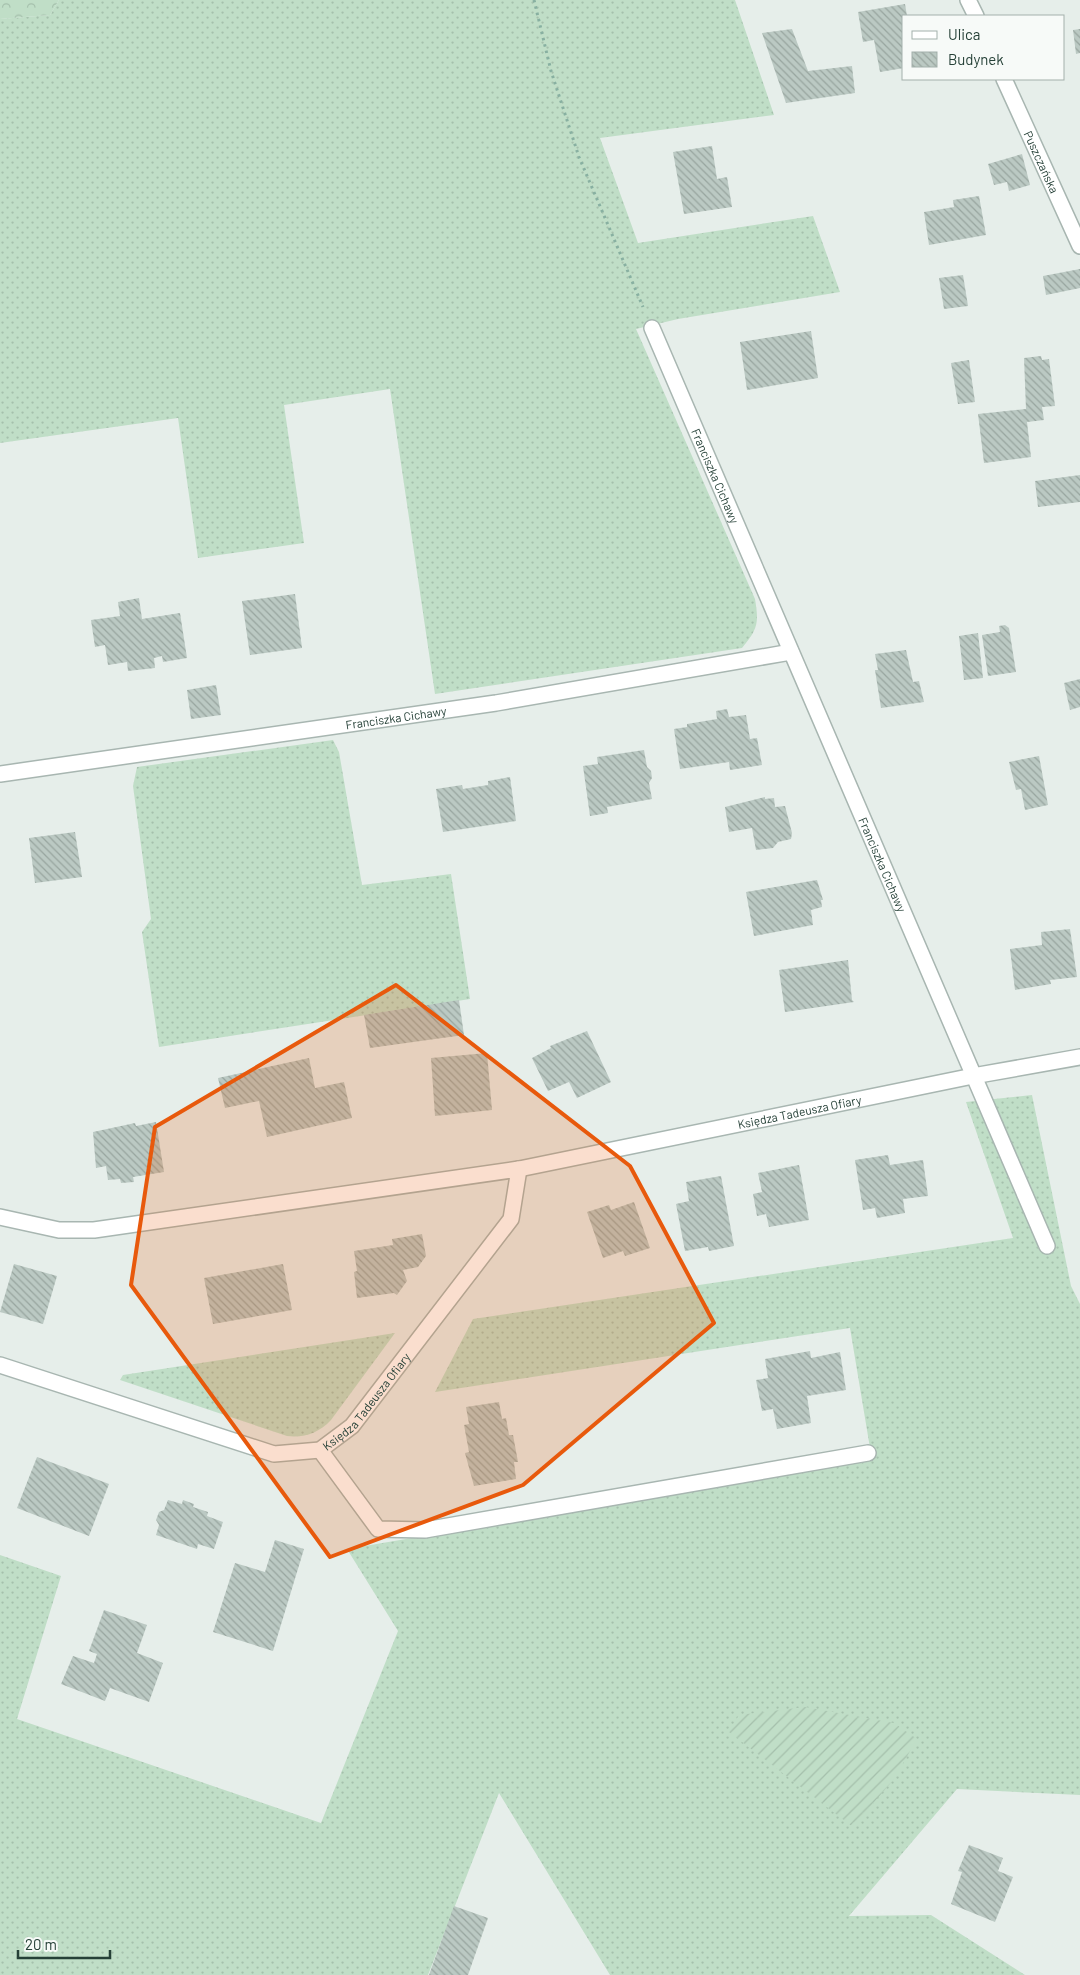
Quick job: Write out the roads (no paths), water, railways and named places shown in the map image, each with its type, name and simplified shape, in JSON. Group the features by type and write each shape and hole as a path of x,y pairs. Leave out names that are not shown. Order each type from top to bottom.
{"street":[{"path":"968,0 976,15"},
{"name":"Puszczańska","path":"1004,80 1080,246"},
{"name":"Franciszka Cichawy","path":"652,328 1047,1246"},
{"name":"Franciszka Cichawy","path":"0,774 496,703 791,652"},
{"name":"Księdza Tadeusza Ofiary","path":"0,1217 59,1230 94,1230 519,1169 973,1076 1080,1057"},
{"name":"Księdza Tadeusza Ofiary","path":"0,1365 274,1454 320,1450 352,1426 511,1219 519,1169"},
{"path":"320,1450 378,1529 425,1530 868,1453"}]}
